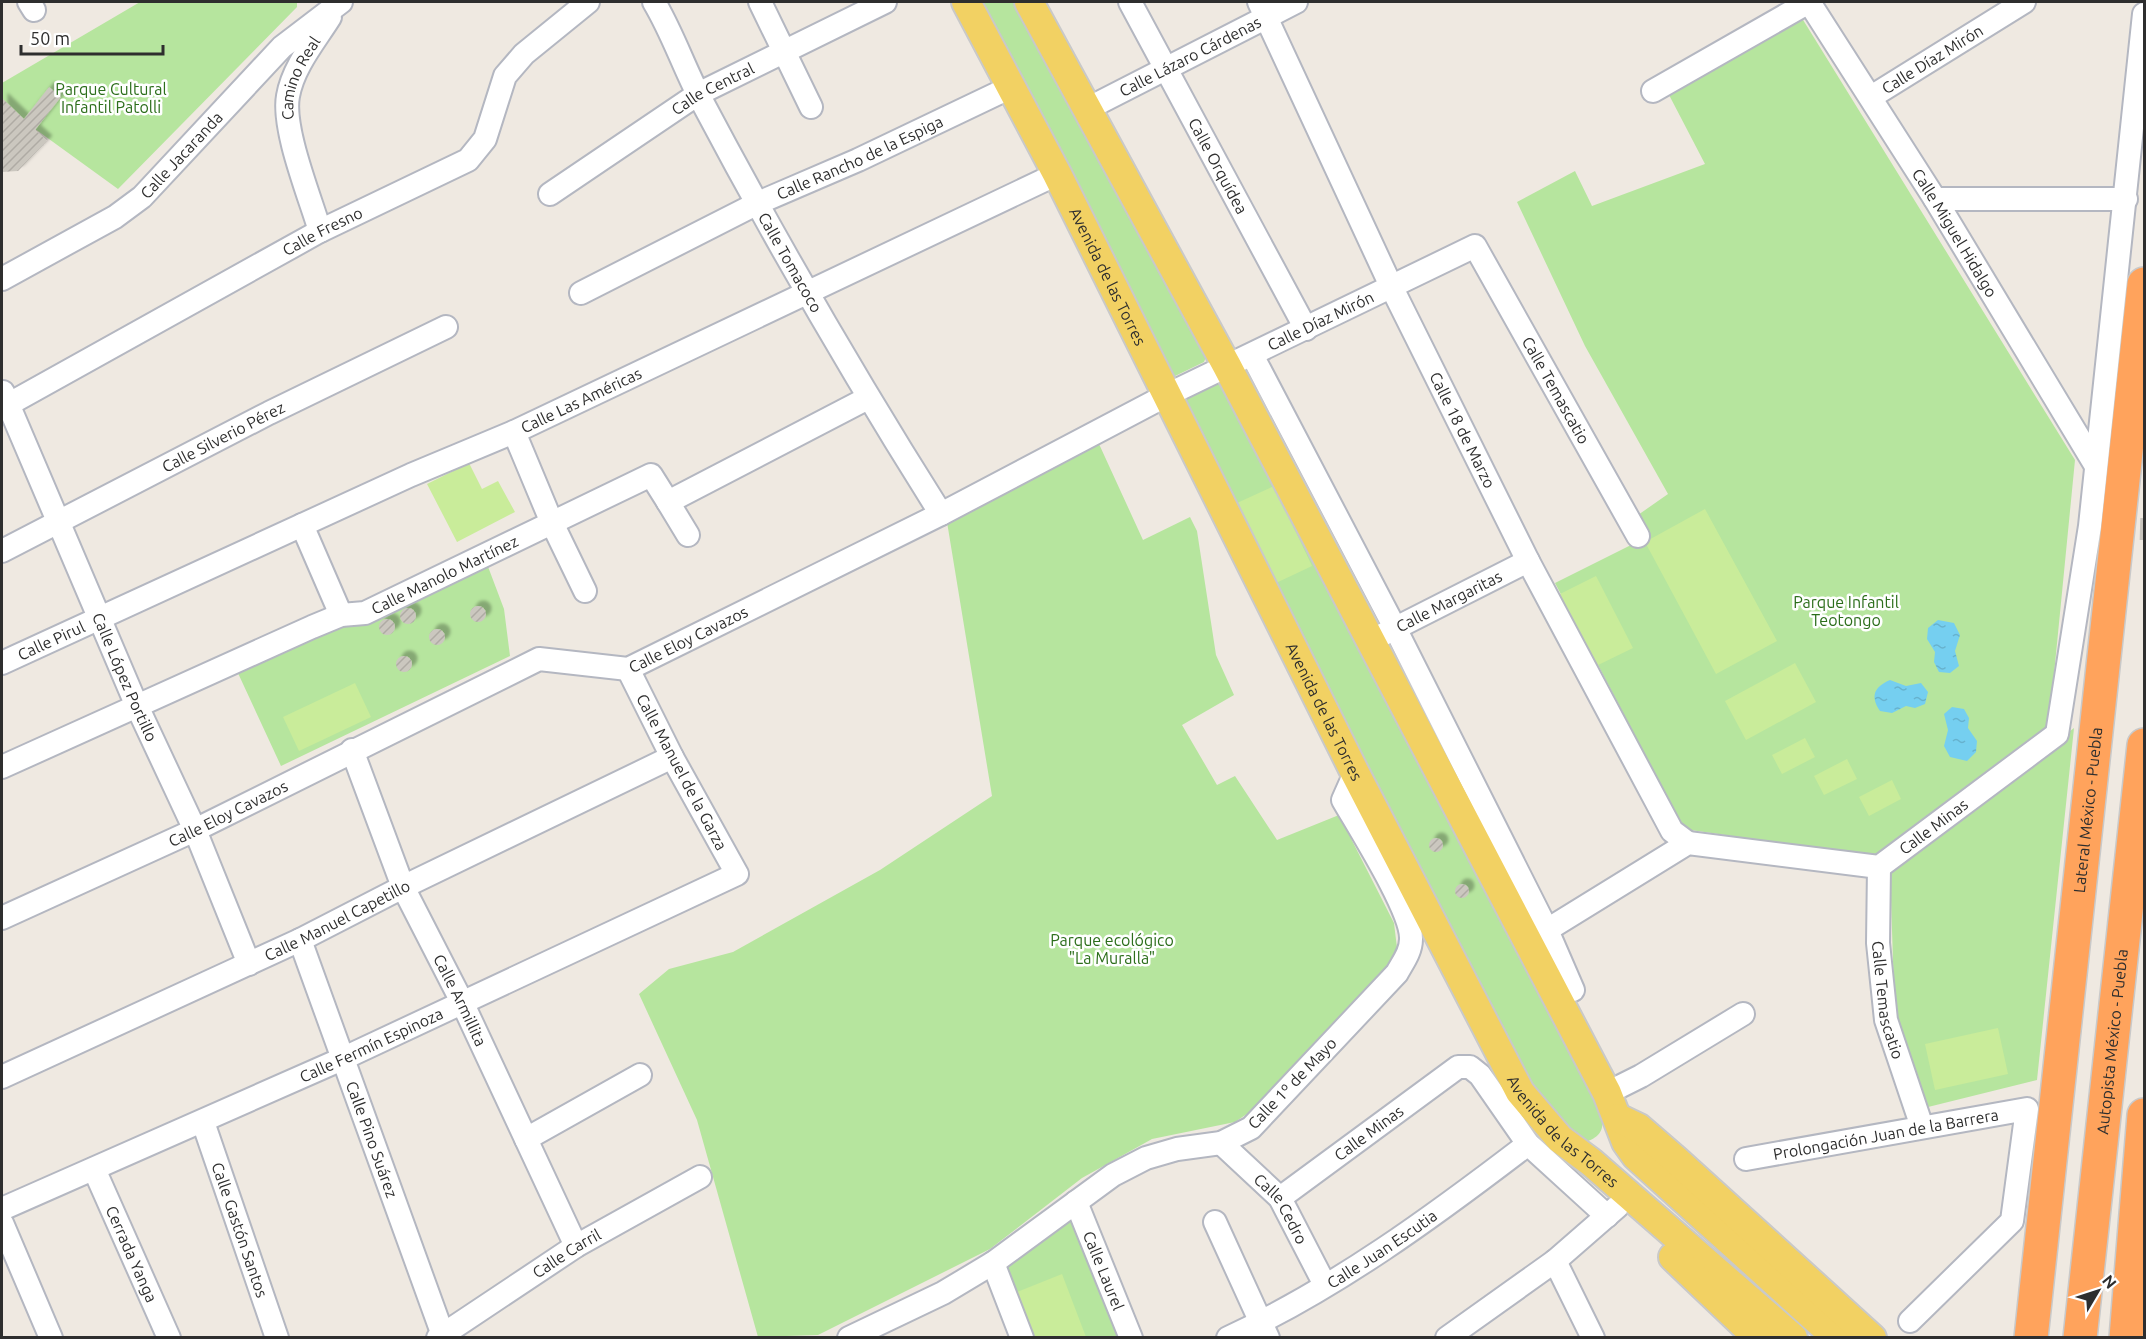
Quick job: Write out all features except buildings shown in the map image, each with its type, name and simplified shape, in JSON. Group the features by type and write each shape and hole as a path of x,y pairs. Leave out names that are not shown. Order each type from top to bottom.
{"highway":[{"name":"Lateral México - Puebla","path":"2031,1338 2145,284"},
{"name":"Autopista México - Puebla","path":"2080,1338 2145,745"},
{"path":"2127,1338 2145,1115"}],"main road":[{"name":"Avenida de las Torres","path":"966,2 1057,174 1355,773 1520,1092 1560,1139 1592,1162 1793,1338"},
{"name":"Avenida de las Torres","path":"1029,2 1085,110 1227,366 1383,634 1612,1105 1626,1142 1636,1156 1837,1338"},
{"path":"1758,1338 1613,1211 1595,1178 1592,1162 1612,1105 1872,1338"}],"street":[{"name":"Camino Real","path":"321,231 288,122 288,96 297,69 339,2"},
{"name":"Calle Jacaranda","path":"2,279 115,217 142,197 282,47 339,2"},
{"name":"Calle Fresno","path":"4,400 321,231 468,160 485,139 506,76 524,54 588,2"},
{"name":"Calle Tomacoco","path":"654,2 698,94 758,203 868,398 940,514"},
{"path":"760,2 812,107"},
{"name":"Calle Central","path":"550,194 698,94 783,49 885,2"},
{"name":"Calle Orquídea","path":"1130,2 1306,329"},
{"name":"Calle Lázaro Cárdenas","path":"1085,110 1166,68 1263,9 1296,2"},
{"path":"1653,91 1809,2"},
{"name":"Calle Miguel Hidalgo","path":"1809,2 1935,199 2096,466"},
{"name":"Calle Díaz Mirón","path":"1871,97 2024,2"},
{"name":"Calle 18 de Marzo","path":"1263,9 1391,286 1528,561 1672,831 1689,843"},
{"name":"Calle Minas","path":"1879,867 2057,734 2098,527 2096,466 2145,14"},
{"name":"Calle Rancho de la Espiga","path":"581,292 758,203 858,160 1011,87"},
{"name":"Calle Las Américas","path":"100,619 302,525 514,432 1057,174"},
{"path":"1935,199 2126,199"},
{"name":"Calle Díaz Mirón","path":"1167,395 1474,246"},
{"name":"Calle Temascatio","path":"1474,246 1638,536"},
{"name":"Calle Silverio Pérez","path":"2,551 269,413 446,327"},
{"path":"1252,355 1383,634 1547,930 1573,990"},
{"name":"Calle Eloy Cavazos","path":"2,918 195,830 539,659 628,669 940,514 1167,395"},
{"path":"688,535 668,502 868,398"},
{"name":"Calle López Portillo","path":"4,400 60,521 136,704 195,830 249,964"},
{"path":"514,432 552,523 585,591"},
{"name":"Calle Manolo Martínez","path":"2,767 136,704 341,615 365,614 651,475 668,502"},
{"path":"302,525 341,615"},
{"name":"Calle Margaritas","path":"1383,634 1528,561"},
{"name":"Calle Pirul","path":"2,663 100,619"},
{"name":"Calle Manuel de la Garza","path":"628,669 672,757 737,874"},
{"name":"Calle Armillita","path":"352,750 403,887 462,1002 576,1246"},
{"name":"Calle Manuel Capetillo","path":"2,1077 300,940 403,887 672,757"},
{"name":"Calle 1º de Mayo","path":"849,1338 943,1293 993,1263 1113,1175 1146,1158 1177,1149 1221,1143 1251,1128 1397,973 1409,951 1412,936 1405,916 1343,800 1355,773"},
{"path":"1547,930 1689,843 1879,867"},
{"name":"Calle Temascatio","path":"1879,867 1878,943 1887,1020 1922,1127"},
{"name":"Calle Fermín Espinoza","path":"2,1209 342,1059 737,874"},
{"name":"Calle Pino Suárez","path":"300,940 441,1337"},
{"path":"1612,1105 1641,1076 1743,1014"},
{"name":"Calle Minas","path":"1280,1198 1458,1067 1470,1067 1480,1075 1528,1144"},
{"path":"526,1139 640,1076"},
{"name":"Prolongación Juan de la Barrera","path":"1746,1159 2027,1109 2012,1221 1910,1321"},
{"name":"Calle Gastón Santos","path":"203,1122 277,1338"},
{"name":"Calle Cedro","path":"1221,1143 1280,1198 1325,1285"},
{"path":"1447,1338 1555,1261 1613,1211 1528,1144"},
{"name":"Calle Juan Escutia","path":"1228,1338 1265,1330 1325,1285 1425,1223 1528,1144"},
{"name":"Cerrada Yanga","path":"94,1169 169,1338"},
{"name":"Calle Carril","path":"441,1337 576,1246 700,1177"},
{"name":"Calle Laurel","path":"1076,1202 1131,1338"},
{"path":"2127,1338 2145,1212"},
{"path":"1215,1222 1265,1330"},
{"path":"2,1223 51,1338"},
{"path":"1555,1261 1593,1338"},
{"path":"993,1263 1022,1338"},
{"path":"2140,1338 2145,1304"}],"green space":[{"name":"Parque Cultural Infantil Patolli","path":"140,2 297,2 297,7 118,189 2,105 2,83"},
{"path":"970,2 1025,2 1208,352 1204,362 1173,377"},
{"name":"Parque Infantil Teotongo","path":"1800,15 2075,460 2049,725 1876,857 1684,829 1555,583 1639,541 1628,522 1668,494 1585,346 1517,202 1575,171 1592,206 1705,164 1668,93"},
{"path":"1215,381 1224,384 1592,1089 1601,1115 1602,1129 1592,1139 1581,1143 1528,1089 1178,400"},
{"name":"Parque ecológico \"La Muralla\"","path":"1099,444 1143,540 1190,517 1197,531 1216,655 1234,695 1182,725 1217,785 1235,776 1277,840 1339,815 1394,923 1397,948 1391,962 1269,1099 1235,1122 1152,1139 1082,1178 990,1249 818,1335 758,1337 697,1120 639,994 669,969 733,952 880,870 992,796 947,522"},
{"path":"469,463 482,489 498,481 515,512 457,542 427,484"},
{"path":"1274,486 1312,566 1276,583 1237,503"},
{"path":"1705,509 1777,641 1716,674 1645,542"},
{"path":"487,564 504,609 510,656 281,766 237,671"},
{"path":"1596,576 1633,648 1594,667 1558,595"},
{"path":"1795,663 1816,702 1746,740 1725,701"},
{"path":"355,683 371,717 299,751 283,717"},
{"path":"2074,728 2037,1080 1924,1108 1895,1022 1890,869"},
{"path":"1805,738 1815,757 1782,774 1772,755"},
{"path":"1847,759 1857,779 1824,795 1814,776"},
{"path":"1892,780 1901,799 1869,816 1859,797"},
{"path":"1998,1028 2008,1074 1935,1090 1925,1044"},
{"path":"1074,1215 1122,1337 1030,1337 1001,1268"},
{"path":"1062,1274 1086,1337 1035,1337 1017,1292"}],"water":[{"path":"1938,620 1954,623 1960,635 1955,651 1959,666 1950,673 1939,672 1934,662 1935,652 1927,639 1928,628"},
{"path":"1890,680 1906,686 1921,683 1928,692 1925,704 1915,708 1906,706 1892,713 1880,711 1875,701 1875,692"},
{"path":"1952,707 1964,709 1969,718 1968,728 1977,741 1976,752 1967,761 1950,757 1944,746 1948,730 1944,714"}],"tunnel":[{"path":"2107,528 2144,529"}]}
